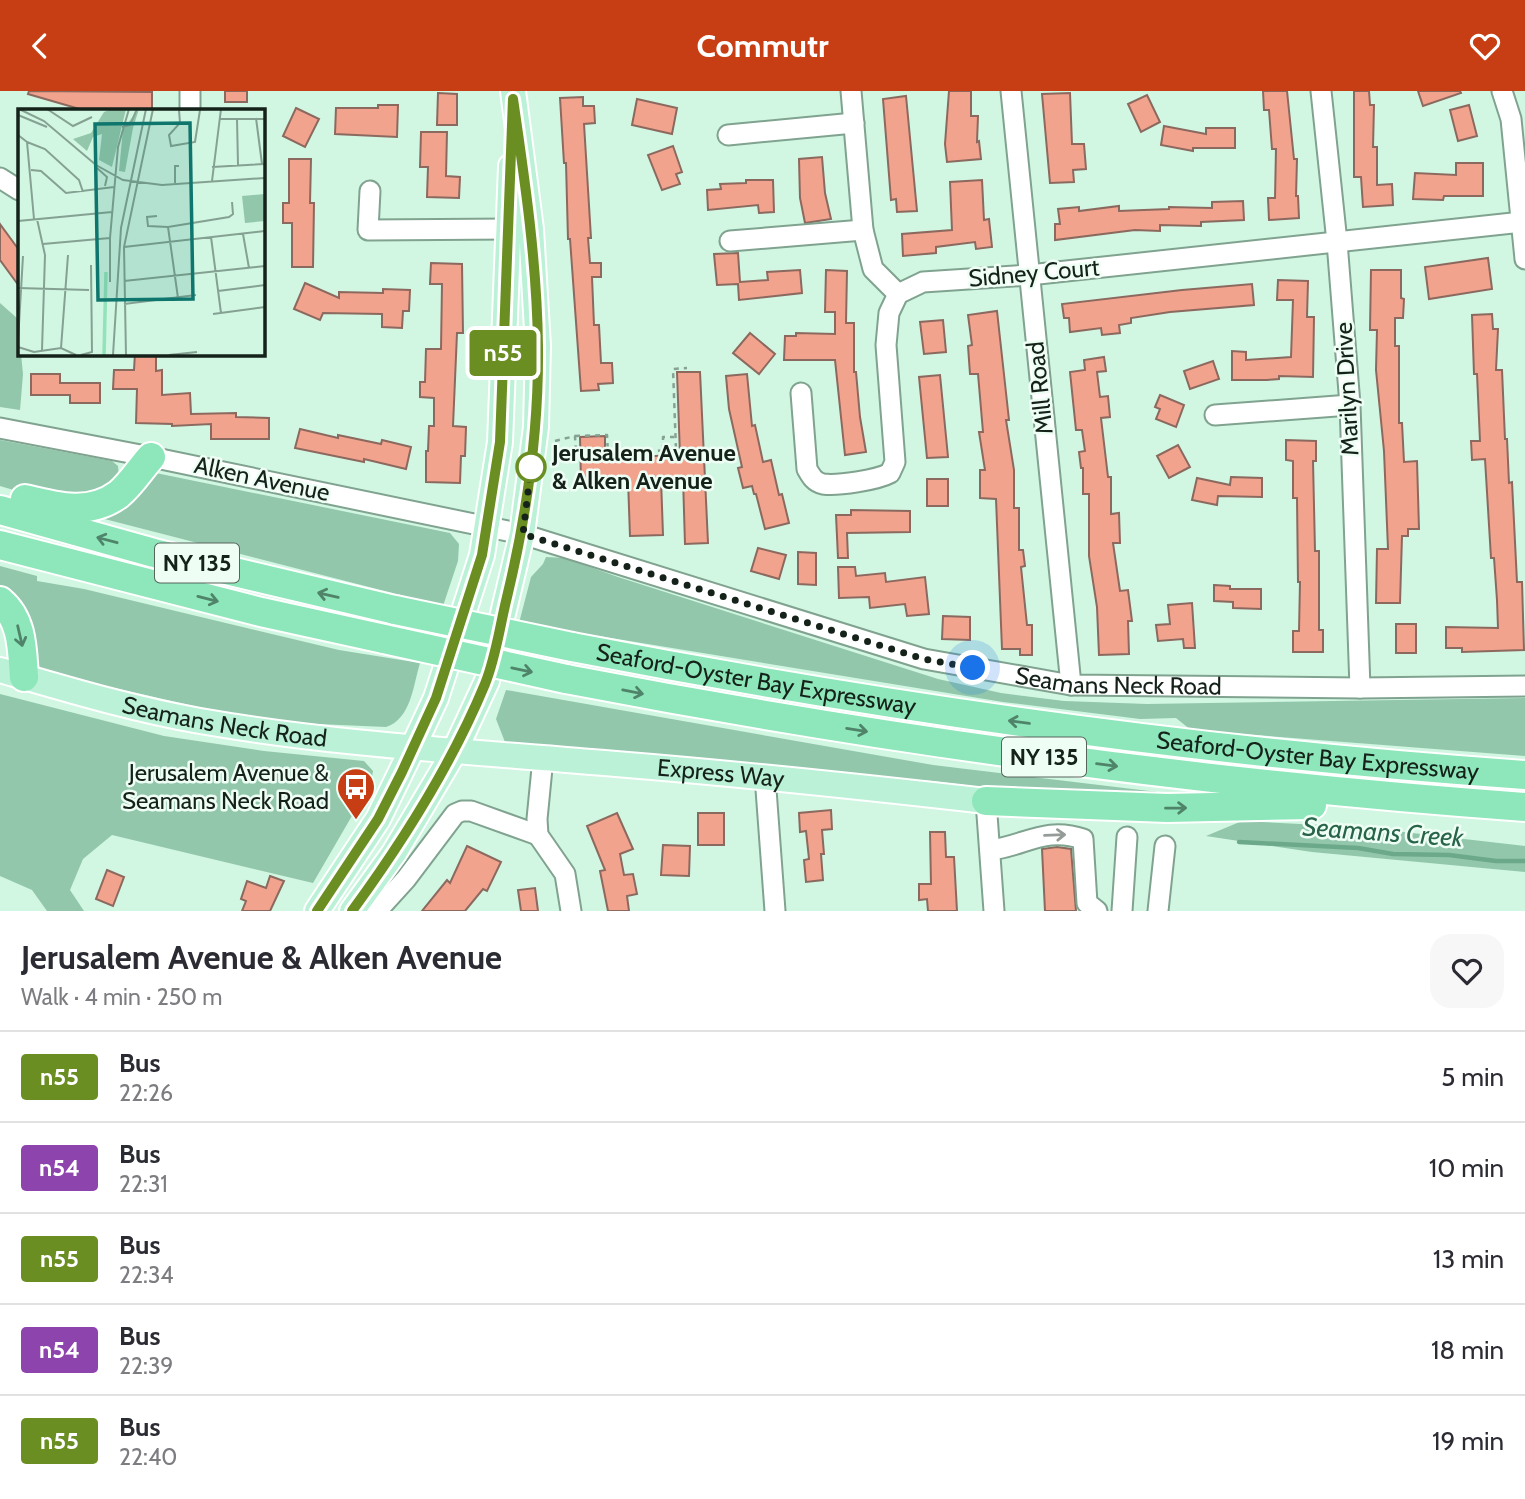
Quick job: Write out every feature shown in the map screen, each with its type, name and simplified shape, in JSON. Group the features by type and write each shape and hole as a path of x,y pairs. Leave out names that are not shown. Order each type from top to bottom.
{"highway":[{"path":"0,493 60,507 83,509 104,503 120,493 151,457"},
{"name":"Seaford-Oyster Bay Expressway","path":"0,510 154,552 395,610 572,647 781,686 1013,721 1269,753 1525,775"},
{"name":"Seaford-Oyster Bay Expressway","path":"0,545 261,612 566,679 776,717 1008,753 1266,785 1520,807"},
{"path":"0,601 18,627 12,673"},
{"path":"986,801 1159,808 1292,804 1520,807"}],"main road":[{"path":"352,911 394,853 454,752 487,681 523,534 536,426 538,359 520,229 513,95"},
{"path":"317,911 378,819 436,698 482,555 500,442 520,229"},
{"name":"Seamans Neck Road","path":"12,673 68,691 199,721 304,736 454,752"},
{"name":"Express Way","path":"454,752 765,776 986,801"}],"street":[{"path":"190,91 190,109"},
{"path":"801,393 807,469 813,479 823,484 878,480 890,473 895,462 886,345 889,313 898,294 873,269 863,230 851,91"},
{"name":"Mill Road","path":"1011,91 1072,685"},
{"name":"Marilyn Drive","path":"1321,91 1350,405 1360,688"},
{"path":"1502,91 1511,119 1525,259"},
{"path":"728,135 854,123"},
{"path":"0,178 18,189"},
{"path":"370,191 369,230 520,229"},
{"name":"Sidney Court","path":"898,294 923,282 1029,275 1521,222"},
{"path":"730,241 863,230"},
{"path":"1216,415 1350,405"},
{"name":"Alken Avenue","path":"0,428 523,534"},
{"name":"Seamans Neck Road","path":"523,534 924,659 1072,685 1360,688 1525,686"},
{"path":"543,758 538,835 565,874 571,911"},
{"path":"765,776 775,911"},
{"path":"986,801 995,911"},
{"path":"377,911 406,879 455,814 471,811 538,835"},
{"path":"990,850 1007,848 1039,835 1069,834 1083,839 1087,903 1097,911"},
{"path":"1122,911 1127,837"},
{"path":"1158,911 1165,846"}],"path":[{"path":"552,442 575,436 607,435 608,453 676,450 673,369 687,368"},
{"path":"575,436 576,455"},
{"path":"663,450 663,437 676,437"}],"green space":[{"path":"0,303 18,319 18,355 21,355 23,374 20,410 0,407"},
{"path":"0,440 112,461 118,466 119,478 98,497 44,499 0,486"},
{"path":"151,472 450,533 459,544 458,561 443,606 89,515"},
{"path":"546,557 565,558 938,679 1001,693 1064,701 1147,704 1525,698 1525,756 1191,730 1176,718 1140,719 1003,702 519,623 531,577"},
{"path":"0,566 37,576 37,581 84,589 339,650 420,663 413,691 401,717 386,727 295,723 207,709 40,671 32,664 0,593"},
{"path":"506,690 933,765 1199,797 994,795 981,787 933,781 827,774 505,742 496,719"},
{"path":"0,694 164,736 264,751 364,761 373,771 371,783 313,883 112,835 83,859 70,890 84,911 47,911 32,890 0,876"},
{"path":"1242,821 1360,827 1525,846 1525,872 1312,852 1206,836"}],"building":[{"path":"29,91 152,92 152,109 80,109 28,94"},
{"path":"225,91 247,91 247,102 225,102"},
{"path":"949,91 971,91 971,116 978,116 977,142 979,141 981,159 947,162 945,144"},
{"path":"1263,91 1287,91 1294,159 1297,159 1296,196 1299,218 1269,220 1268,198 1275,198 1276,149 1272,149 1269,110 1264,110"},
{"path":"1354,91 1369,91 1370,105 1374,105 1373,147 1377,147 1377,185 1392,184 1393,205 1363,207 1361,177 1354,177"},
{"path":"1418,91 1460,91 1461,93 1423,106"},
{"path":"438,93 457,94 457,125 437,125"},
{"path":"1070,93 1072,144 1084,144 1086,169 1073,170 1074,182 1050,183 1042,94"},
{"path":"1147,95 1160,122 1141,132 1128,104"},
{"path":"906,96 917,211 897,212 896,199 891,200 883,99"},
{"path":"583,97 583,106 594,106 595,123 584,124 590,263 601,263 601,277 592,277 594,325 599,325 601,363 612,363 613,383 598,384 599,390 581,391 568,239 566,163 560,98"},
{"path":"637,99 677,108 672,134 632,125"},
{"path":"378,105 398,105 397,137 335,134 336,108 378,108"},
{"path":"1469,105 1477,136 1458,141 1450,110"},
{"path":"296,108 319,119 305,147 283,136"},
{"path":"1164,126 1206,134 1206,128 1235,128 1235,148 1193,148 1193,151 1161,145"},
{"path":"421,132 447,132 446,176 460,177 459,198 427,197 428,167 420,167"},
{"path":"673,146 682,172 676,174 680,184 662,190 648,155"},
{"path":"822,157 825,193 831,219 805,223 800,198 799,159"},
{"path":"289,159 311,159 310,203 314,203 313,267 292,267 292,223 283,223 283,203 289,203"},
{"path":"1456,163 1483,163 1483,196 1444,196 1443,200 1413,199 1415,173 1456,175"},
{"path":"746,180 773,180 774,212 759,213 758,205 708,210 707,190 721,189 720,184 746,183"},
{"path":"982,180 984,220 989,219 992,247 976,249 975,242 936,247 936,253 903,256 902,234 952,230 950,182"},
{"path":"1243,201 1244,220 1201,222 1201,226 1160,225 1160,231 1135,230 1055,240 1055,224 1060,224 1058,209 1079,207 1079,211 1119,206 1119,211 1169,207 1212,208 1212,202"},
{"path":"0,224 18,249 18,285 0,260"},
{"path":"738,253 740,282 768,280 767,272 800,270 802,293 739,300 738,284 717,285 714,254"},
{"path":"1488,258 1492,289 1429,299 1425,267"},
{"path":"431,263 462,264 463,333 457,333 453,426 466,427 460,483 426,482 426,451 429,426 434,426 434,398 420,397 420,382 425,382 426,349 441,349 442,284 430,284"},
{"path":"826,270 847,271 846,323 854,323 854,372 866,452 845,455 835,360 784,360 785,336 796,336 796,333 835,334 835,312 825,312"},
{"path":"1371,270 1401,270 1401,298 1404,299 1403,318 1395,318 1395,346 1399,346 1399,423 1402,423 1404,462 1417,461 1419,529 1408,529 1408,536 1402,536 1400,603 1376,603 1377,549 1388,549 1384,451 1376,370 1377,330 1370,330"},
{"path":"1278,280 1308,281 1307,317 1314,317 1313,377 1279,376 1279,379 1232,380 1232,351 1246,352 1246,360 1291,357 1293,300 1277,300"},
{"path":"305,283 339,298 339,292 383,293 383,289 410,290 409,311 403,311 402,328 382,327 382,314 323,313 320,320 294,309"},
{"path":"1252,284 1254,305 1131,318 1131,323 1119,325 1120,333 1102,335 1101,328 1070,332 1069,318 1064,318 1062,304 1182,290"},
{"path":"997,311 1009,420 1006,420 1014,470 1014,508 1019,508 1019,550 1023,550 1025,566 1021,567 1027,625 1032,625 1032,655 1020,655 1020,649 1002,649 996,499 980,498 980,470 985,470 979,432 983,432 978,374 970,374 968,346 972,345 968,315"},
{"path":"1492,314 1493,329 1498,329 1496,370 1502,370 1517,582 1522,582 1524,650 1462,652 1462,648 1446,648 1446,627 1498,628 1485,459 1472,460 1471,441 1480,441 1472,315"},
{"path":"943,320 946,352 924,354 920,322"},
{"path":"750,333 775,354 759,374 733,353"},
{"path":"135,355 156,355 156,371 162,370 162,395 190,393 191,414 236,413 236,417 269,418 269,439 211,439 211,424 172,426 136,423 137,389 113,389 114,370 134,370"},
{"path":"1104,357 1106,371 1097,372 1100,397 1108,396 1110,417 1101,418 1108,477 1111,477 1111,514 1119,513 1120,543 1113,543 1120,591 1128,590 1132,621 1128,621 1129,654 1099,655 1097,607 1089,556 1089,494 1083,494 1083,468 1079,452 1085,451 1082,430 1076,430 1070,372 1085,370 1084,360"},
{"path":"1213,361 1219,379 1190,389 1184,371"},
{"path":"677,372 700,372 708,543 685,544 683,478 661,479 663,535 630,536 628,480 581,482 580,437 605,436 605,458 680,455"},
{"path":"31,374 60,374 60,383 100,383 100,403 70,403 70,395 31,395"},
{"path":"747,374 752,426 755,425 763,462 771,460 789,523 765,529 752,486 743,488 738,468 742,467 729,409 726,376"},
{"path":"940,375 948,457 927,458 919,377"},
{"path":"1160,395 1184,405 1176,427 1156,419 1160,409 1155,407"},
{"path":"300,429 338,438 338,435 381,444 382,440 411,447 406,469 295,448"},
{"path":"1286,440 1316,441 1316,461 1313,461 1315,551 1319,551 1319,630 1323,630 1323,652 1293,652 1293,631 1299,631 1300,582 1297,498 1293,498 1293,461 1286,460"},
{"path":"1178,445 1190,467 1169,478 1157,456"},
{"path":"1231,477 1262,478 1262,497 1218,496 1217,505 1192,500 1197,478 1230,485"},
{"path":"927,479 948,479 948,506 927,506"},
{"path":"851,510 910,511 910,532 847,533 848,558 838,558 836,515 851,515"},
{"path":"758,548 786,555 779,579 751,571"},
{"path":"798,552 816,553 816,585 798,584"},
{"path":"838,567 855,567 856,576 885,573 886,582 925,577 929,614 907,616 905,604 870,608 869,597 839,598"},
{"path":"1214,585 1230,586 1230,589 1261,589 1261,609 1233,608 1233,602 1214,601"},
{"path":"1192,603 1195,648 1184,648 1183,639 1158,641 1156,625 1170,624 1168,605"},
{"path":"943,616 970,617 970,640 942,639"},
{"path":"1396,624 1416,624 1416,653 1396,653"},
{"path":"831,810 832,829 822,830 823,880 806,882 804,860 809,859 806,831 800,832 799,813"},
{"path":"617,813 633,849 620,854 624,875 633,874 637,894 627,896 629,911 608,911 600,871 605,870 587,826"},
{"path":"698,813 724,813 724,845 698,845"},
{"path":"930,832 945,832 946,857 954,857 957,911 928,911 927,899 919,900 919,884 931,884"},
{"path":"663,845 690,846 689,876 661,875"},
{"path":"467,846 501,862 487,891 483,889 465,911 422,911 447,880 450,883"},
{"path":"1042,849 1071,849 1076,911 1045,911"},
{"path":"107,870 124,877 113,906 96,899"},
{"path":"270,876 284,881 270,911 242,911 246,901 241,899 247,881 266,888"},
{"path":"535,888 538,911 521,911 518,890"}],"waterway":[{"name":"Seamans Creek","path":"1239,842 1525,861"}],"bus line":[{"name":"n55","path":"317,911 378,819 402,772 436,698 482,555 500,442 513,99 531,229 538,346 536,426 523,534 487,681 454,752 394,853 352,911"}],"place":[{"name":"Jerusalem Avenue & Alken Avenue","path":"531,467"},
{"name":"Jerusalem Avenue & Seamans Neck Road","path":"356,821"}],"route":[{"path":"531,467 523,534 924,659 973,668"}]}
